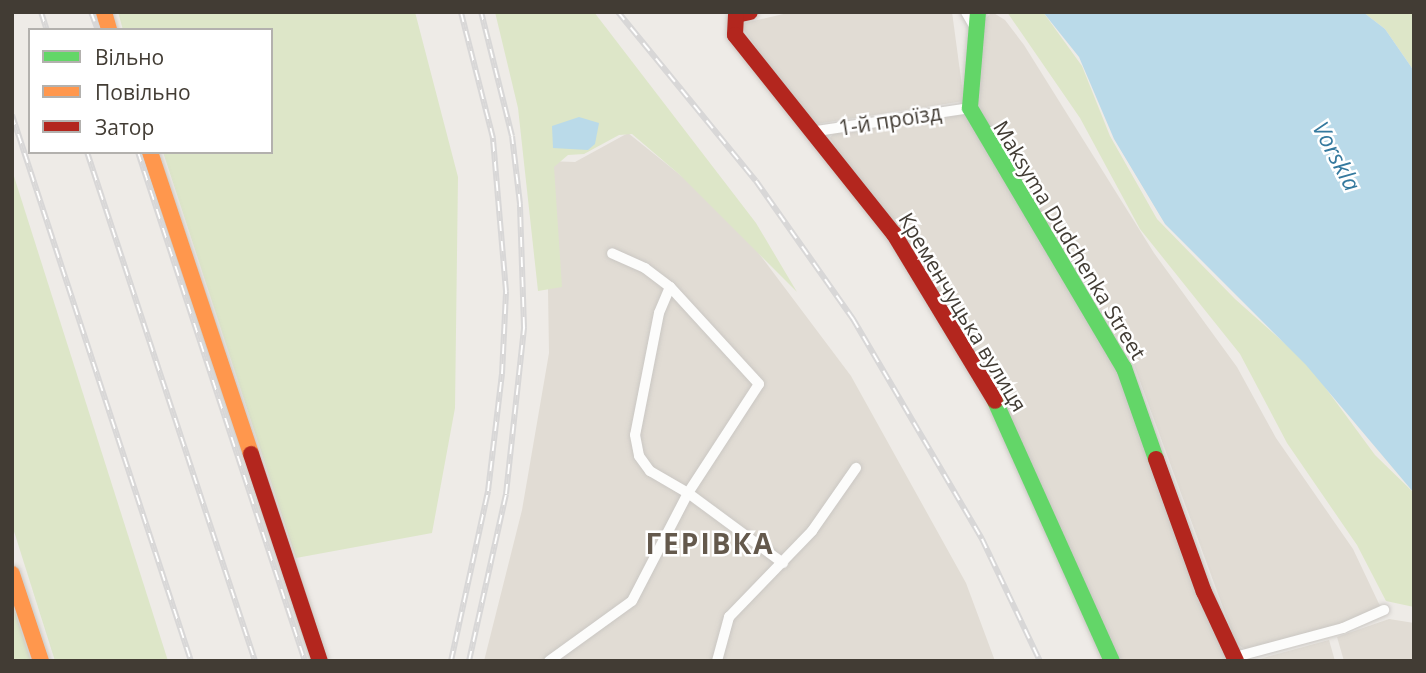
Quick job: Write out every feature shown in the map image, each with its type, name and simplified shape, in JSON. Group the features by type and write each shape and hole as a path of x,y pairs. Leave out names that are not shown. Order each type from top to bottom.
{"street":[{"path":"966,12 977,31"},
{"name":"Maksyma Dudchenka Street","path":"978,12 970,108 979,130 1124,368 1204,592 1236,659"},
{"name":"Кременчуцька вулиця","path":"743,14 734,35 894,234 1006,419 1112,661"},
{"name":"1-й проїзд","path":"810,132 970,108"},
{"path":"151,154 320,661"},
{"path":"550,661 632,601 688,493 759,384 670,287 645,268 612,253"},
{"path":"670,287 659,313 635,435 639,456 650,471 688,493 783,563"},
{"path":"717,661 729,617 783,563 856,468"},
{"path":"12,574 41,661"},
{"path":"1236,659 1343,628 1384,610"}],"shaded area":[{"path":"792,12 952,12 964,101 809,125 740,24"},
{"path":"992,12 1005,20 1024,45 1154,253 1237,367 1276,438 1353,549 1381,608 1348,622 1246,650 1236,643 1134,365 981,112 976,98 985,19"},
{"path":"968,114 1122,369 1234,661 1115,661 1027,462 830,138 835,131"},
{"path":"628,133 730,215 851,376 966,583 995,661 484,661 522,510 549,353 546,161 575,162"},
{"path":"1389,619 1414,623 1414,661 1344,661 1337,637"},
{"path":"1329,640 1335,661 1252,661"}],"green space":[{"path":"118,12 415,12 458,177 455,408 432,533 296,558 164,154 273,154 273,28 122,28"},
{"path":"495,12 594,12 756,223 797,292 680,175 632,134 619,135 584,154 568,155 554,167 562,287 538,291 518,108"},
{"path":"1007,12 1043,12 1082,66 1110,136 1157,219 1235,299 1308,364 1375,455 1414,493 1414,607 1386,601 1357,545 1287,443 1240,354 1140,229 1080,118"},
{"path":"1363,12 1414,12 1414,71 1385,29"},
{"path":"12,170 168,661 55,661 12,525"},
{"path":"12,603 31,661 12,661"}],"water":[{"name":"Vorskla","path":"1043,12 1363,12 1385,29 1414,71 1414,493 1306,365 1165,224 1114,139 1079,57"},
{"path":"579,117 599,123 595,144 588,150 553,148 552,126"}],"railway":[{"path":"41,12 46,28"},
{"path":"91,12 97,28"},
{"path":"451,661 488,491 502,374 506,291 493,138 461,12"},
{"path":"469,661 506,494 524,327 520,204 512,136 481,12"},
{"path":"618,12 756,181 853,319 982,539 1040,661"},
{"path":"12,115 191,661"},
{"path":"88,154 255,661"},
{"path":"139,154 305,661"}],"traffic: fast":[{"path":"978,12 970,108 1124,368 1156,459"},
{"path":"995,401 1112,661"}],"traffic: slow":[{"path":"104,12 108,28"},
{"path":"151,154 251,454"},
{"path":"12,574 41,661"}],"traffic: jam":[{"path":"750,12 736,15 735,35 894,234 995,401"},
{"path":"251,454 320,661"},
{"path":"1156,459 1204,592 1236,661"}],"district":[{"name":"ГЕРІВКА","path":"710,543"}]}
